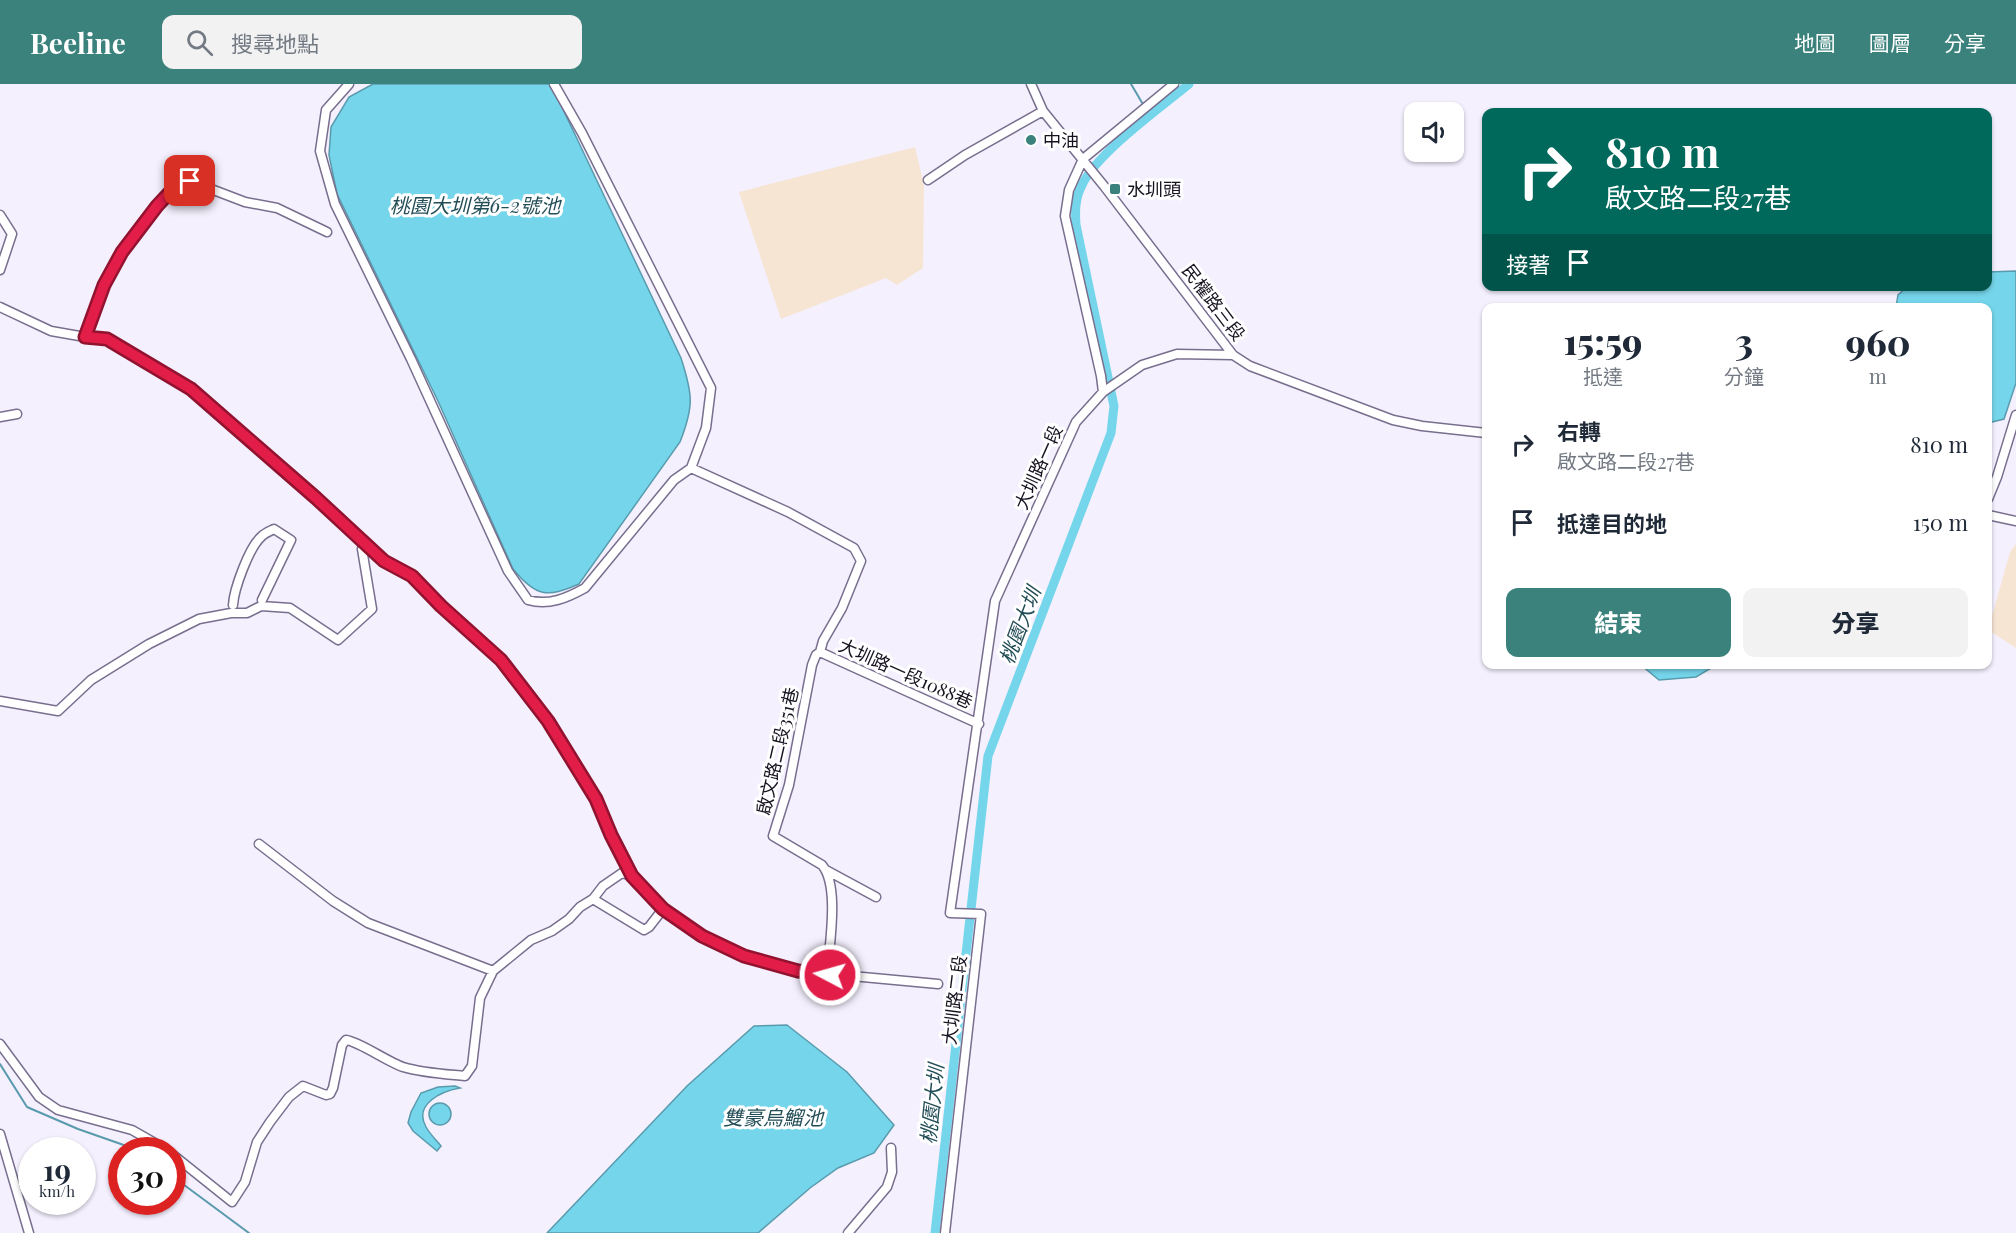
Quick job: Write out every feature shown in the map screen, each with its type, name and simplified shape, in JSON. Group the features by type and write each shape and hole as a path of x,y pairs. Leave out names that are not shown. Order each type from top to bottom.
{"street":[{"path":"349,84 326,110 320,151 335,204 411,359 508,571 528,600 539,603 565,599 585,588 674,480 692,468 706,428 711,388 582,133 554,84"},
{"name":"民權路三段","path":"1031,84 1043,111 1104,185 1233,355 1250,366 1393,420 1422,426 1482,433"},
{"path":"1104,391 1065,216 1069,190 1083,159 1174,84"},
{"path":"928,180 965,155 1043,111"},
{"path":"85,337 104,285 122,252 171,191 190,181 245,202 277,208 327,232"},
{"path":"0,215 12,234 0,270"},
{"path":"0,307 51,331 107,339 191,389 384,561 412,576 441,606 501,660 548,721 590,789 632,876 663,909 702,936 744,956 798,971 938,984"},
{"name":"大圳路一段","path":"981,914 950,913 995,601 1076,422 1104,391 1142,365 1177,354 1233,355"},
{"path":"0,417 17,414"},
{"path":"1992,489 2016,415"},
{"path":"692,468 788,512 854,548 861,561 842,608 823,641 820,652"},
{"path":"1992,516 2016,520"},
{"path":"233,605 234,589 256,543 262,536 274,529 291,540 262,600"},
{"path":"0,701 58,711 91,680 149,644 199,619 231,613 247,613 261,606 290,608 338,640 372,609 362,549 366,544"},
{"name":"大圳路一段1088巷","path":"820,652 979,724"},
{"name":"啟文路二段351巷","path":"820,652 816,655 812,665 789,785 773,836 822,865 826,870"},
{"path":"259,844 333,901 368,923 493,971"},
{"path":"826,870 876,897"},
{"path":"826,870 831,898 828,966 830,975"},
{"path":"186,1165 232,1202 244,1182 257,1142 289,1097 303,1086 326,1095 330,1094 342,1045 346,1040 402,1066 465,1077 472,1066 480,998 493,971 531,940 552,931 621,873 632,876"},
{"path":"593,898 644,930 663,909"},
{"name":"大圳路二段","path":"945,1233 981,914"},
{"path":"0,1044 39,1097 58,1110 132,1130 144,1137"},
{"path":"0,1134 28,1233"},
{"path":"848,1233 887,1187 892,1172 891,1148"}],"shaded area":[{"path":"915,147 924,185 923,268 897,285 886,278 781,319 739,192"},
{"path":"2016,544 2016,648 1992,633 1992,616 2010,552"}],"water":[{"name":"桃園大圳第6-2號池","path":"373,84 551,84 681,358 690,391 690,409 680,442 579,584 568,589 550,593 536,590 513,569 438,401 337,194 329,155 331,127 349,97"},
{"path":"2016,271 2016,383 2004,419 1992,422 1992,303 1897,303 1898,295 1902,291 1992,291 1992,272"},
{"path":"1646,669 1709,669 1696,677 1659,680"},
{"name":"雙豪烏鰡池","path":"787,1025 847,1072 894,1125 874,1153 838,1168 810,1188 758,1233 547,1233 687,1086 754,1026"},
{"path":"438,1087 460,1088 445,1092 431,1100 423,1112 426,1127 441,1146 437,1151 413,1131 408,1123 411,1112 421,1093"},
{"path":"436,1103 444,1103 451,1110 451,1118 444,1125 436,1125 429,1118 429,1110"}],"waterway":[{"path":"1131,84 1144,106"},
{"name":"桃園大圳","path":"935,1233 988,756 1111,433 1114,406 1076,225 1077,200 1082,185 1101,159 1189,84"},
{"path":"0,1064 27,1107 108,1140"},
{"path":"186,1186 249,1233"}],"place":[{"name":"中油","path":"1031,140"},
{"name":"水圳頭","path":"1115,189"}],"route":[{"path":"190,181 171,191 122,252 104,285 85,337 107,339 191,389 384,561 412,576 441,606 501,660 548,721 596,799 632,876 663,909 702,936 744,956 798,971 830,975"}]}
